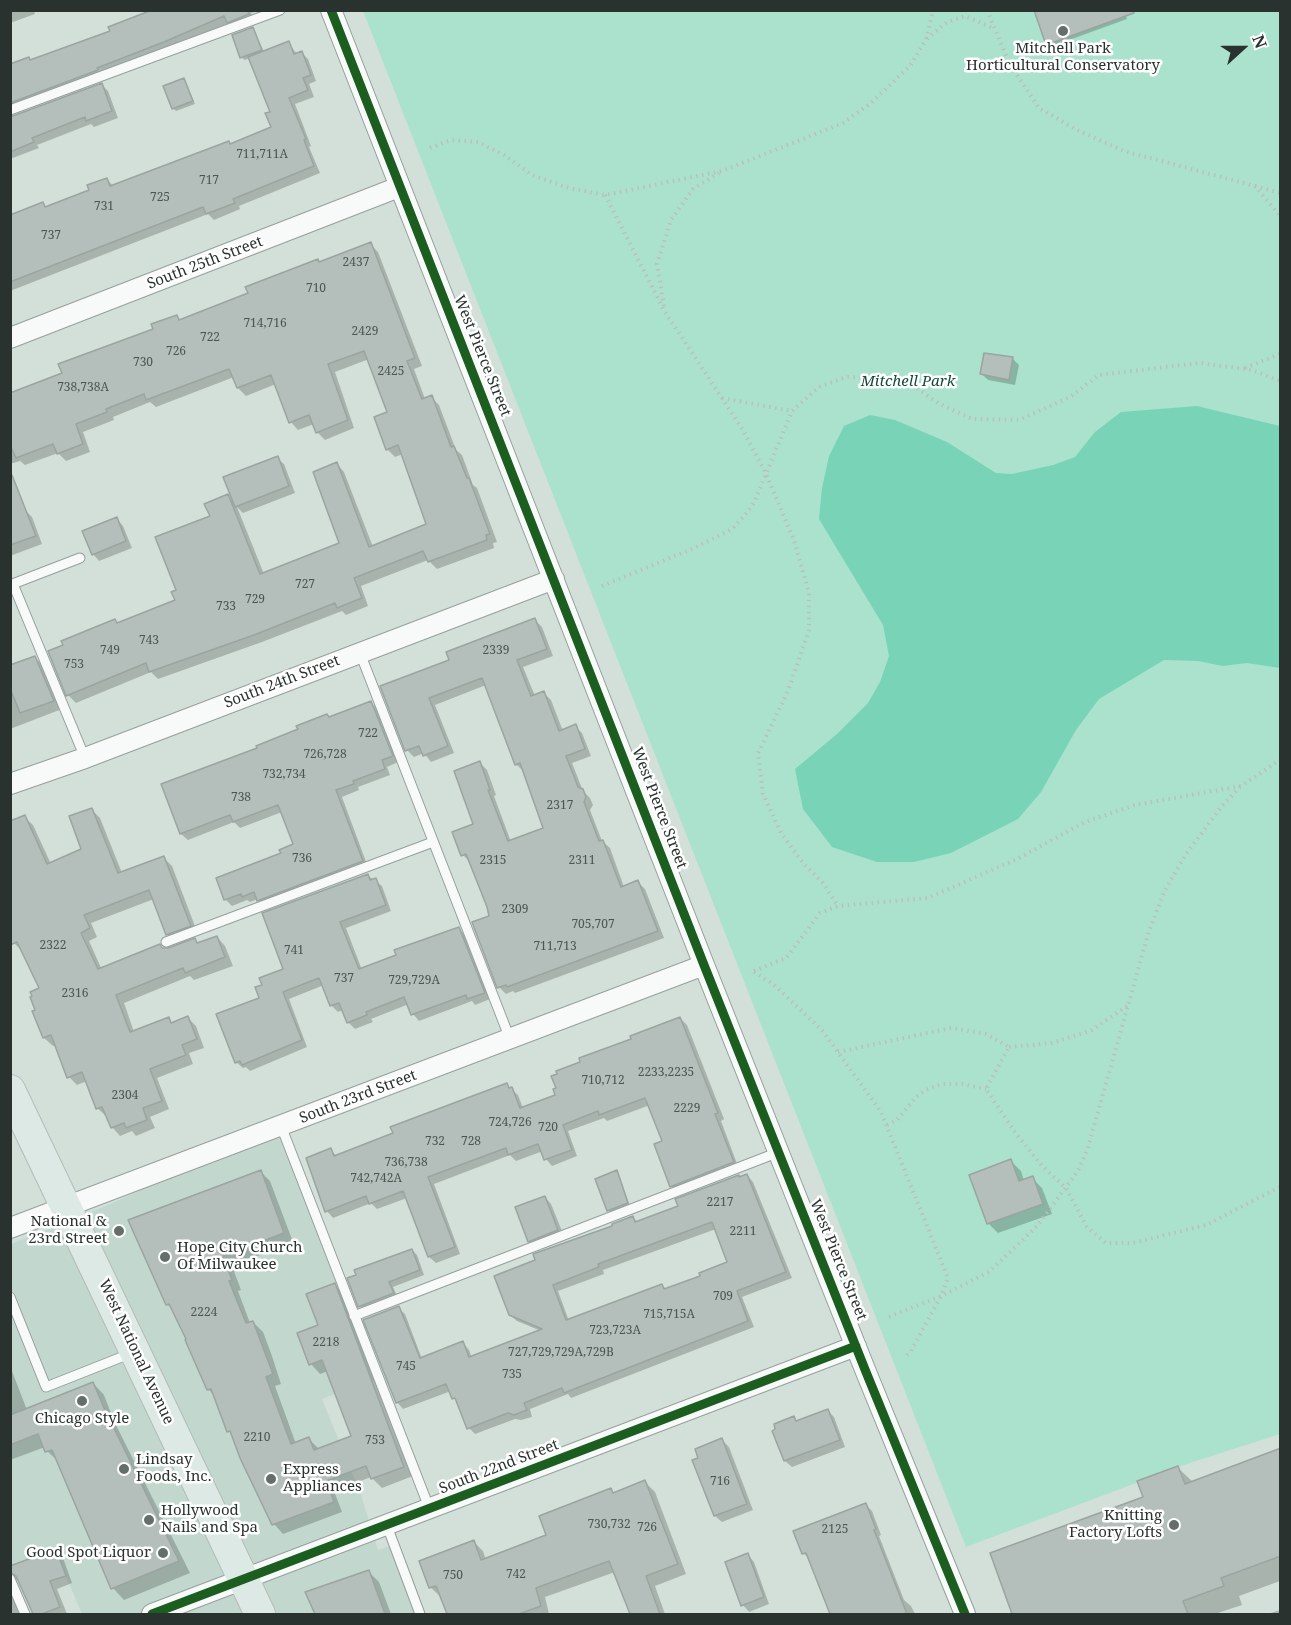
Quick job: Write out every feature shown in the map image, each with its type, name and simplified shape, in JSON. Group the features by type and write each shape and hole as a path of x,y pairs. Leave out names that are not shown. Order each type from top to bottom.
{"main road":[{"name":"West National Avenue","path":"10,1090 260,1614"}],"street":[{"name":"West Pierce Street","path":"331,10 704,965 965,1614"},
{"name":"South 25th Street","path":"10,338 399,187"},
{"name":"South 24th Street","path":"10,784 85,758 554,579"},
{"name":"South 23rd Street","path":"10,1228 704,965"},
{"name":"South 22nd Street","path":"152,1614 856,1346"}],"lane":[{"path":"10,110 280,10"},
{"path":"80,558 12,585 85,758"},
{"path":"360,653 510,1039"},
{"path":"166,942 433,842"},
{"path":"281,1126 430,1510"},
{"path":"354,1316 779,1152"},
{"path":"10,1297 46,1387 136,1352"},
{"path":"387,1526 420,1614"},
{"path":"10,1579 25,1614"}],"path":[{"path":"926,40 933,10"},
{"path":"987,10 1009,63 1039,108 1077,130 1124,151 1281,194"},
{"path":"430,148 451,141 478,142 504,155 532,175 569,188 604,195 722,171 843,123 871,103 910,66 926,40 947,22 965,16 994,28"},
{"path":"664,312 657,264 671,220 693,189 722,171"},
{"path":"1255,186 1281,216"},
{"path":"604,195 664,312 743,430 766,474 794,540 809,593 809,630 788,691 758,753 763,794 781,833 803,863 823,883 838,906"},
{"path":"1242,369 1281,354"},
{"path":"602,586 694,548 732,529 754,502 792,411 819,387 846,377 880,377 908,382 939,403 972,419 1019,420 1070,397 1100,375 1199,363 1252,370 1281,381"},
{"path":"722,398 792,411"},
{"path":"889,1317 941,1296 989,1272 1037,1226 1078,1171 1087,1151 1149,931 1165,890 1186,854 1222,806 1241,786 1281,760"},
{"path":"905,1357 911,1351 941,1296 948,1278 881,1113 822,1030 773,984 754,971 786,958 820,913 838,906 928,898 1019,858 1085,822 1135,805 1241,786"},
{"path":"838,1052 951,1028 986,1034 1009,1047 1052,1043 1092,1030 1130,1004"},
{"path":"986,1089 1009,1047"},
{"path":"887,1125 897,1120 915,1096 941,1084 963,1084 986,1089 1042,1167 1066,1188 1087,1227 1106,1243 1133,1243 1206,1225 1281,1187"}],"shaded area":[{"path":"1197,406 1280,426 1280,668 1247,663 1223,666 1198,661 1164,660 1099,699 1076,730 1041,792 1018,819 951,853 914,862 877,862 832,847 803,809 795,769 837,734 868,703 880,682 889,656 883,625 819,519 822,488 829,456 844,426 870,415 895,420 947,442 996,473 1012,474 1053,465 1075,457 1095,432 1121,412"},
{"path":"281,1126 379,1378 322,1399 361,1495 378,1550 392,1545 420,1614 82,1614 56,1553 11,1567 11,1244 108,1205"}],"green space":[{"name":"Mitchell Park","path":"363,11 1280,11 1280,1434 1184,1465 966,1547"}],"building":[{"path":"152,10 247,10 249,14 227,23 224,16 97,68 98,70 10,103 10,64 29,57 30,60 110,31 108,27"},
{"name":"Mitchell Park Horticultural Conservatory","path":"1034,10 1134,10 1134,13 1046,45"},
{"path":"253,27 262,50 240,58 232,35"},
{"path":"289,41 294,54 302,51 311,75 303,78 308,90 289,98 306,139 304,140 314,166 233,199 235,203 206,214 203,207 10,282 10,215 43,202 45,207 89,190 87,185 107,178 110,186 229,141 230,144 271,127 265,113 270,112 248,57"},
{"path":"184,78 193,101 172,109 163,86"},
{"path":"102,83 112,111 86,121 85,117 32,138 34,142 10,152 10,117"},
{"path":"371,242 415,358 407,361 422,399 432,395 451,447 454,446 467,478 469,478 490,534 486,535 487,540 428,562 423,551 354,578 362,598 337,608 335,603 254,635 149,672 146,663 66,696 48,651 63,645 61,641 115,619 117,623 175,600 171,592 176,590 155,537 210,516 204,504 228,494 260,574 339,543 313,472 337,462 369,547 426,524 398,445 386,450 374,417 387,412 364,351 328,364 348,420 316,433 309,415 289,423 271,375 237,388 229,369 146,400 144,394 76,424 83,444 57,454 53,444 16,458 10,445 10,393 62,373 58,364 153,329 151,324 177,315 179,320 248,293 245,287 318,259 319,262"},
{"path":"984,353 1013,357 1009,380 980,374"},
{"path":"278,456 289,486 235,507 223,477"},
{"path":"10,475 12,475 36,536 10,545"},
{"path":"117,517 126,541 92,555 82,531"},
{"path":"535,618 547,649 517,660 531,696 544,691 559,731 576,724 585,749 566,756 578,787 583,789 586,797 584,802 599,841 603,840 621,887 638,880 658,931 507,987 506,985 497,988 472,922 489,916 487,907 466,854 461,856 452,832 473,824 454,771 480,761 490,790 488,790 508,841 543,828 520,763 515,765 482,678 429,698 448,746 423,756 419,746 405,751 380,686 449,660 446,652"},
{"path":"35,656 54,701 20,713 10,688 10,665"},
{"path":"371,701 393,756 382,760 385,769 336,790 363,861 257,901 254,892 224,900 216,878 281,853 279,850 293,844 278,805 233,822 230,815 180,834 161,784 257,748 256,746 298,729 296,726 327,714 329,717"},
{"path":"92,808 118,873 164,856 191,926 166,935 149,890 84,915 90,928 81,933 98,969 160,944 162,948 168,948 195,938 197,943 217,936 225,957 185,973 183,968 116,995 130,1032 169,1017 171,1023 188,1016 197,1039 182,1045 186,1055 150,1069 162,1101 143,1108 147,1120 126,1128 124,1123 111,1128 102,1107 96,1109 82,1072 67,1078 51,1035 43,1038 32,1011 35,1010 30,992 39,988 17,942 10,945 10,821 25,815 47,864 81,849 69,816"},
{"path":"368,874 370,880 376,878 386,905 340,922 359,969 396,955 394,950 459,927 485,993 467,999 466,995 411,1015 404,997 366,1012 367,1015 347,1023 339,1003 330,1006 319,978 283,992 302,1040 242,1065 240,1061 235,1063 216,1014 259,998 255,987 262,985 259,978 283,969 262,913"},
{"path":"680,1017 718,1113 715,1114 734,1162 670,1187 654,1144 662,1141 645,1098 599,1115 598,1111 563,1125 572,1150 544,1160 538,1144 508,1155 506,1148 428,1177 455,1247 428,1257 403,1191 369,1204 366,1196 325,1212 306,1158 331,1148 334,1156 393,1133 390,1127 507,1083 509,1088 512,1087 520,1108 555,1095 553,1089 556,1088 551,1076 557,1074 556,1071 580,1062 579,1058 631,1039 630,1036"},
{"path":"1011,1159 1019,1181 1033,1176 1043,1204 987,1224 969,1175"},
{"path":"261,1170 284,1233 223,1256 232,1280 229,1281 246,1323 253,1321 273,1374 266,1377 291,1444 309,1437 314,1450 351,1436 322,1360 309,1365 297,1333 318,1325 306,1294 335,1283 404,1467 371,1479 366,1466 326,1481 334,1502 272,1525 240,1458 230,1431 227,1432 211,1389 207,1390 186,1339 169,1304 166,1305 128,1220"},
{"path":"617,1170 628,1203 607,1211 595,1179"},
{"path":"747,1174 786,1272 737,1291 748,1321 564,1393 562,1388 524,1403 527,1410 514,1415 508,1413 467,1429 455,1398 452,1399 446,1384 396,1403 363,1320 399,1306 420,1358 463,1341 469,1357 542,1329 509,1315 494,1276 535,1260 533,1254 612,1226 612,1224 633,1216 635,1222 678,1206 675,1199 739,1175 739,1177","holes":["712,1222 727,1262 699,1273 700,1276 664,1289 662,1284 566,1320 553,1285 599,1267 598,1264"]},
{"path":"545,1196 558,1230 528,1242 515,1207"},
{"path":"412,1249 420,1270 389,1282 394,1293 358,1307 347,1278 356,1275 354,1270"},
{"path":"93,1382 179,1561 111,1589 52,1450 45,1452 38,1434 10,1445 10,1415"},
{"path":"828,1409 840,1440 784,1461 772,1431 775,1429 774,1424 794,1416 796,1421"},
{"path":"722,1438 747,1504 714,1516 692,1460 698,1458 695,1449"},
{"name":"Knitting Factory Lofts","path":"1281,1448 1281,1556 1221,1578 1224,1586 1183,1601 1188,1614 1012,1614 990,1553 1143,1497 1137,1481 1178,1466 1185,1484"},
{"path":"645,1480 678,1564 646,1576 660,1614 630,1614 609,1561 536,1588 541,1606 519,1614 447,1614 436,1586 429,1588 419,1561 474,1540 481,1560 546,1535 539,1516 611,1488 613,1493"},
{"path":"866,1503 876,1529 874,1530 907,1614 830,1614 806,1553 802,1554 793,1531"},
{"path":"56,1549 66,1576 50,1581 60,1607 42,1614 33,1614 16,1576 10,1572 10,1566"},
{"path":"748,1553 764,1597 741,1606 725,1562"},
{"path":"369,1570 385,1614 315,1614 305,1592"}],"cycle path":[{"path":"331,10 704,965 965,1614"},
{"path":"152,1614 856,1346"}],"place":[{"name":"Mitchell Park Horticultural Conservatory","path":"1063,31"},
{"name":"National & 23rd Street","path":"119,1231"},
{"name":"Hope City Church Of Milwaukee","path":"165,1257"},
{"name":"Chicago Style","path":"82,1401"},
{"name":"Lindsay Foods, Inc.","path":"124,1469"},
{"name":"Express Appliances","path":"271,1479"},
{"name":"Hollywood Nails and Spa","path":"149,1520"},
{"name":"Knitting Factory Lofts","path":"1174,1525"},
{"name":"Good Spot Liquor","path":"163,1553"}]}
